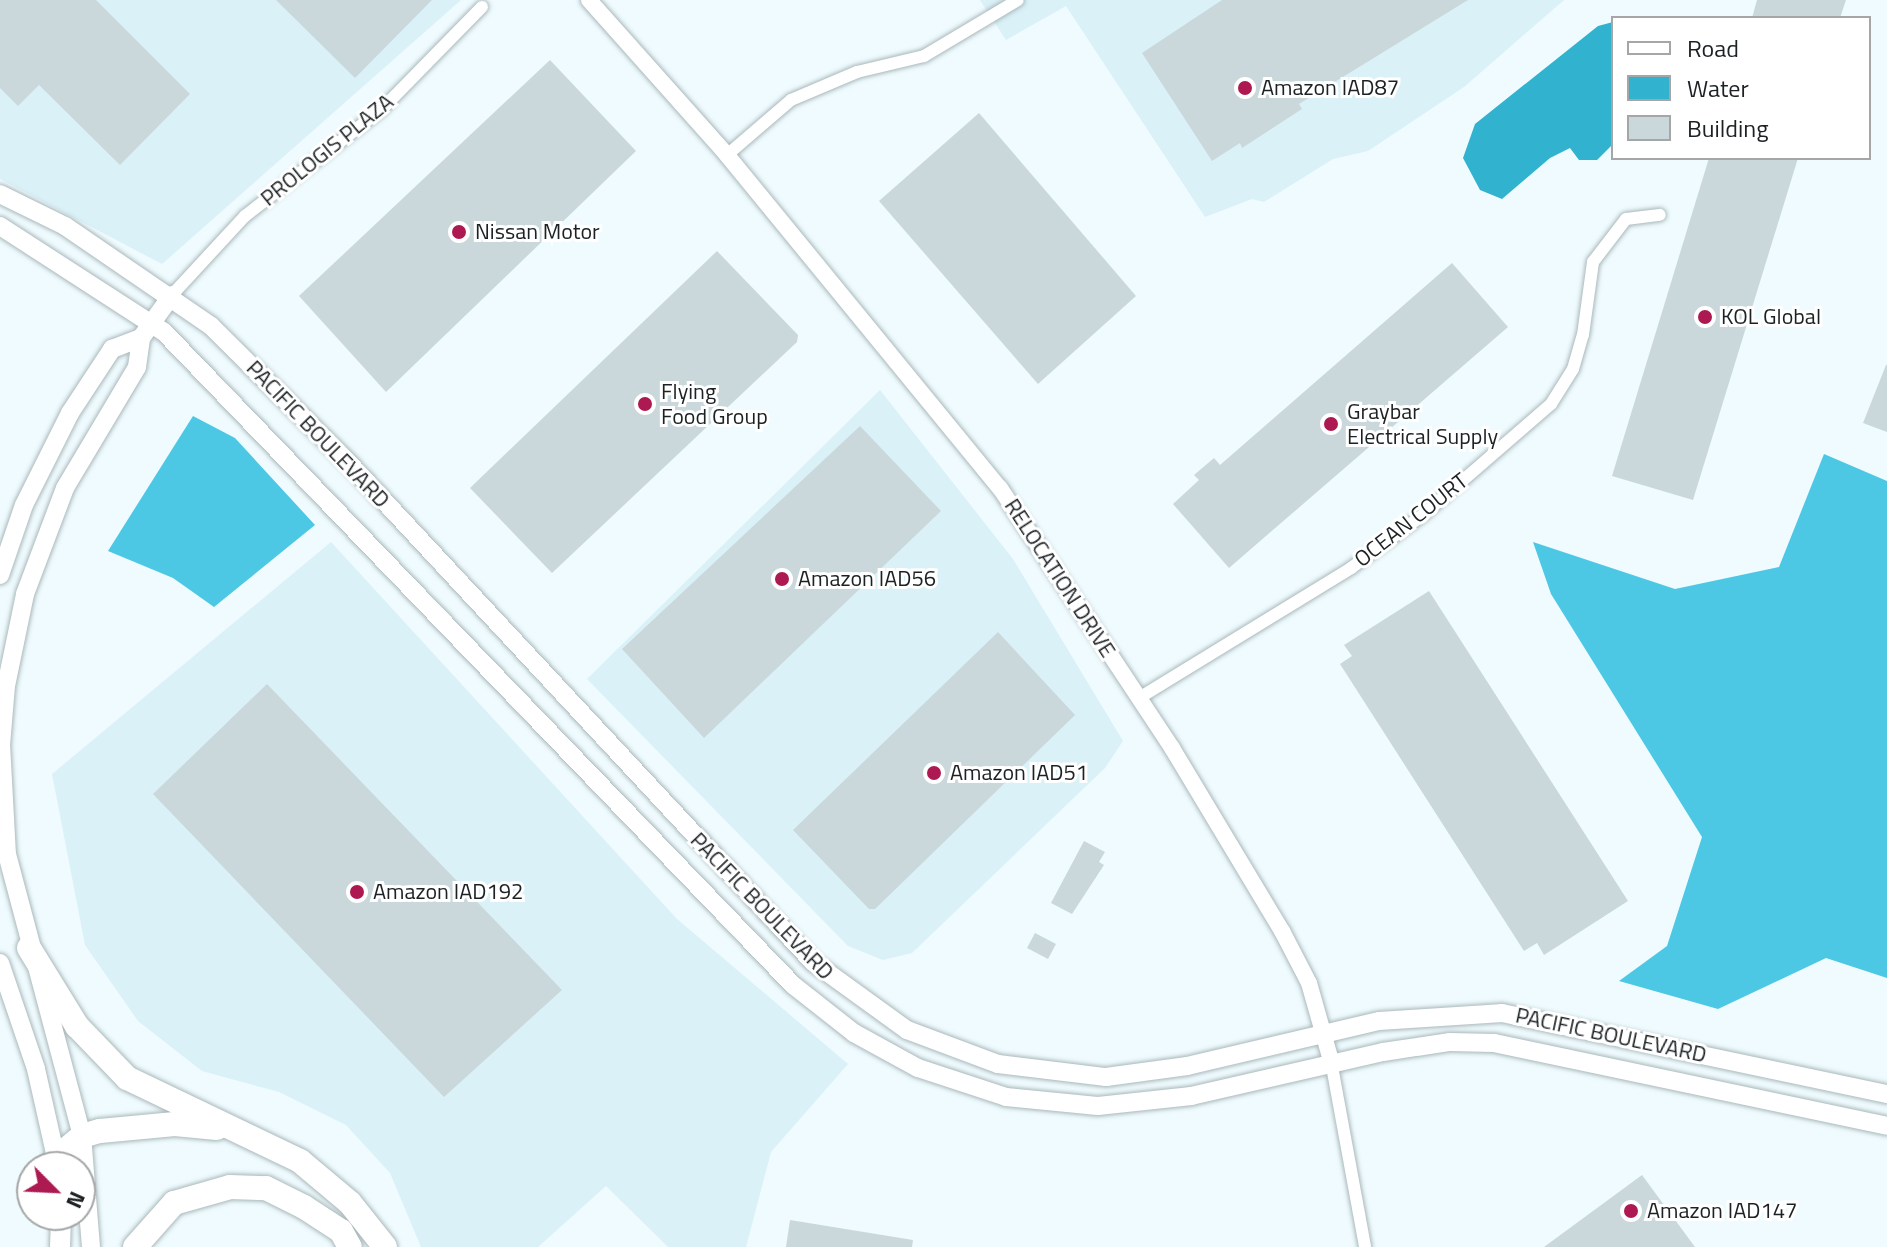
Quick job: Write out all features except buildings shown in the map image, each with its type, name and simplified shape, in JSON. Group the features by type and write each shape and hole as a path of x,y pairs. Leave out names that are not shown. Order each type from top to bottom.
{"highway":[{"path":"29,948 77,1026 127,1078 300,1161 350,1203 385,1247"},
{"path":"68,1151 82,1136 175,1124 254,1137"},
{"path":"135,1247 174,1203 230,1187 266,1188 304,1207 341,1231 350,1247"}],"main road":[{"name":"PACIFIC BOULEVARD","path":"0,194 65,226 172,295 211,326 345,459 813,962 883,1016 942,1045 998,1064 1106,1077 1187,1066 1323,1033 1430,1014 1502,1013 1887,1094"},
{"name":"PACIFIC BOULEVARD","path":"0,226 201,368 793,985 854,1033 945,1079 1048,1104 1098,1106 1191,1096 1331,1061 1450,1042 1494,1043 1887,1126"},
{"path":"91,1247 82,1136 63,1054 29,948 7,855 2,799 3,715 15,634 58,502 87,443 137,367 147,331 172,295"},
{"path":"0,575 24,505 70,413 112,349 147,331"},
{"path":"0,963 36,1069 54,1151"}],"street":[{"name":"RELOCATION DRIVE","path":"589,0 727,155 1000,488 1139,698 1295,953 1331,1061 1365,1247"},
{"path":"727,155 791,100 857,72 924,56 1018,0"},
{"name":"PROLOGIS PLAZA","path":"172,295 245,216 382,109 482,7"},
{"name":"OCEAN COURT","path":"1139,698 1351,568 1424,514 1551,404 1573,369 1583,335 1593,262 1626,219 1660,215"}],"shaded area":[{"path":"0,0 461,0 162,264 0,179"},
{"path":"980,0 1564,0 1464,87 1368,151 1333,159 1264,202 1252,199 1205,217 1066,6 1006,40"},
{"path":"880,390 1013,559 1123,741 1105,768 912,953 883,960 848,946 587,679"},
{"path":"193,416 235,438 315,525 214,607 173,578 108,551"},
{"path":"1824,454 1887,481 1887,978 1826,958 1718,1009 1619,981 1667,946 1702,837 1551,594 1533,542 1675,589 1779,567"},
{"path":"331,542 677,919 848,1064 771,1152 746,1247 668,1247 606,1186 538,1247 421,1247 390,1173 346,1125 279,1092 202,1071 138,1021 85,945 52,774"}],"water":[{"path":"1611,23 1611,146 1597,160 1579,160 1570,148 1550,158 1502,199 1480,190 1463,158 1475,124 1598,26"}],"place":[{"name":"Amazon IAD87","path":"1245,88"},
{"name":"Nissan Motor","path":"459,232"},
{"name":"KOL Global","path":"1705,317"},
{"name":"Flying Food Group","path":"645,404"},
{"name":"Graybar Electrical Supply","path":"1331,424"},
{"name":"Amazon IAD56","path":"782,579"},
{"name":"Amazon IAD51","path":"934,773"},
{"name":"Amazon IAD192","path":"357,892"},
{"name":"Amazon IAD147","path":"1631,1211"}]}
